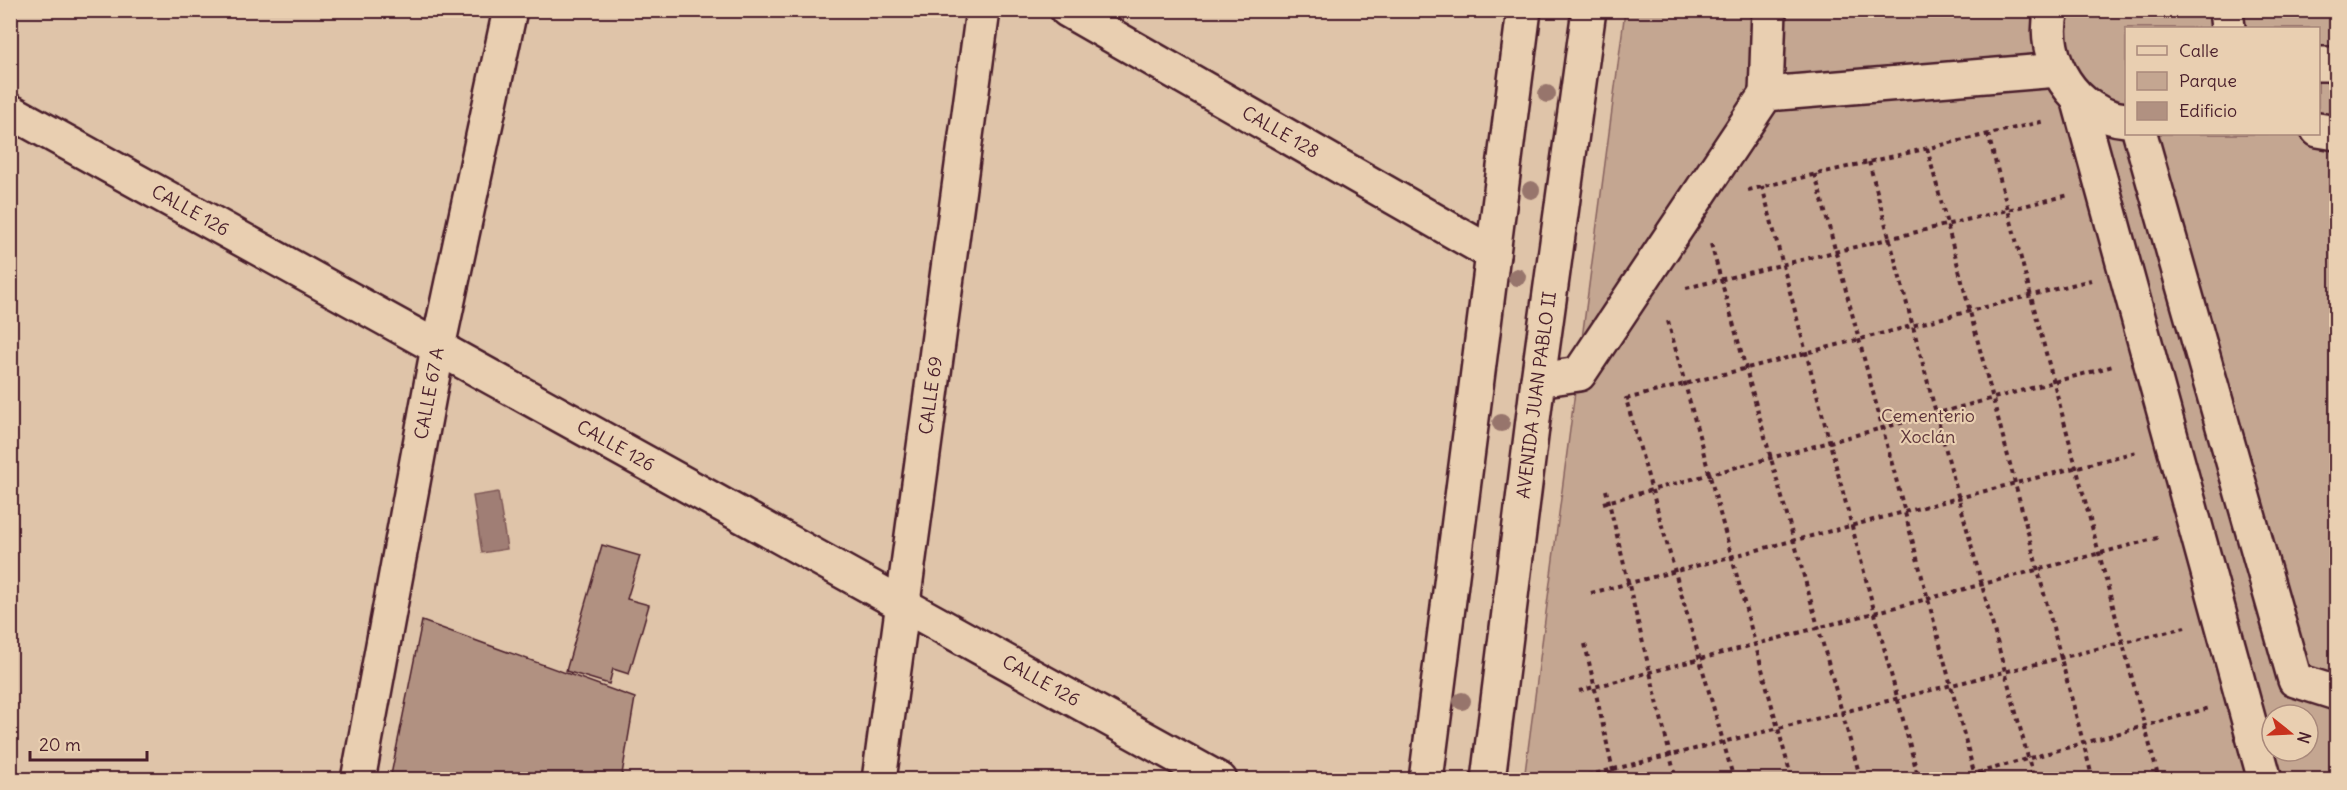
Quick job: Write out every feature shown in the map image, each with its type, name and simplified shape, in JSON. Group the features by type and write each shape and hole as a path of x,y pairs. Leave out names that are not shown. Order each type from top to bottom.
{"street":[{"name":"CALLE 67 A","path":"358,780 438,347 510,10"},
{"name":"CALLE 69","path":"879,780 983,10"},
{"name":"CALLE 128","path":"1067,10 1493,254"},
{"path":"1426,780 1524,10"},
{"name":"AVENIDA JUAN PABLO II","path":"1488,780 1538,380 1589,10"},
{"path":"1538,380 1579,374 1766,94 1769,10"},
{"path":"2052,10 2049,20 2050,45 2058,70 2078,98 2265,780"},
{"path":"2226,10 2228,27"},
{"path":"2320,64 2337,64"},
{"path":"1766,94 2058,70"},
{"path":"2078,98 2099,112 2125,119"},
{"name":"CALLE 126","path":"10,111 1220,780"},
{"path":"2320,130 2337,133"},
{"path":"2139,135 2295,680 2337,693"}],"path":[{"path":"1740,192 2045,121"},
{"path":"1988,134 2159,780"},
{"path":"1927,148 2093,780"},
{"path":"1869,162 2034,780"},
{"path":"1815,174 1976,780"},
{"path":"1762,186 1919,780"},
{"path":"1686,288 2069,195"},
{"path":"1711,244 1861,780"},
{"path":"1734,780 1626,399 2094,279"},
{"path":"1668,321 1792,780"},
{"path":"1603,503 2120,364"},
{"path":"1591,593 2145,450"},
{"path":"1606,489 1676,780"},
{"path":"1579,691 2170,535"},
{"path":"1570,780 2187,627"},
{"path":"1585,644 1615,780"},
{"path":"1952,780 2210,707"}],"green space":[{"name":"Cementerio Xoclán","path":"1625,11 2336,11 2336,779 1524,780"}],"shaded area":[{"path":"498,492 507,549 482,553 473,496"}],"building":[{"path":"602,545 640,556 627,599 649,605 629,674 613,669 609,684 566,671"},
{"path":"422,621 635,698 621,780 390,780"}]}
